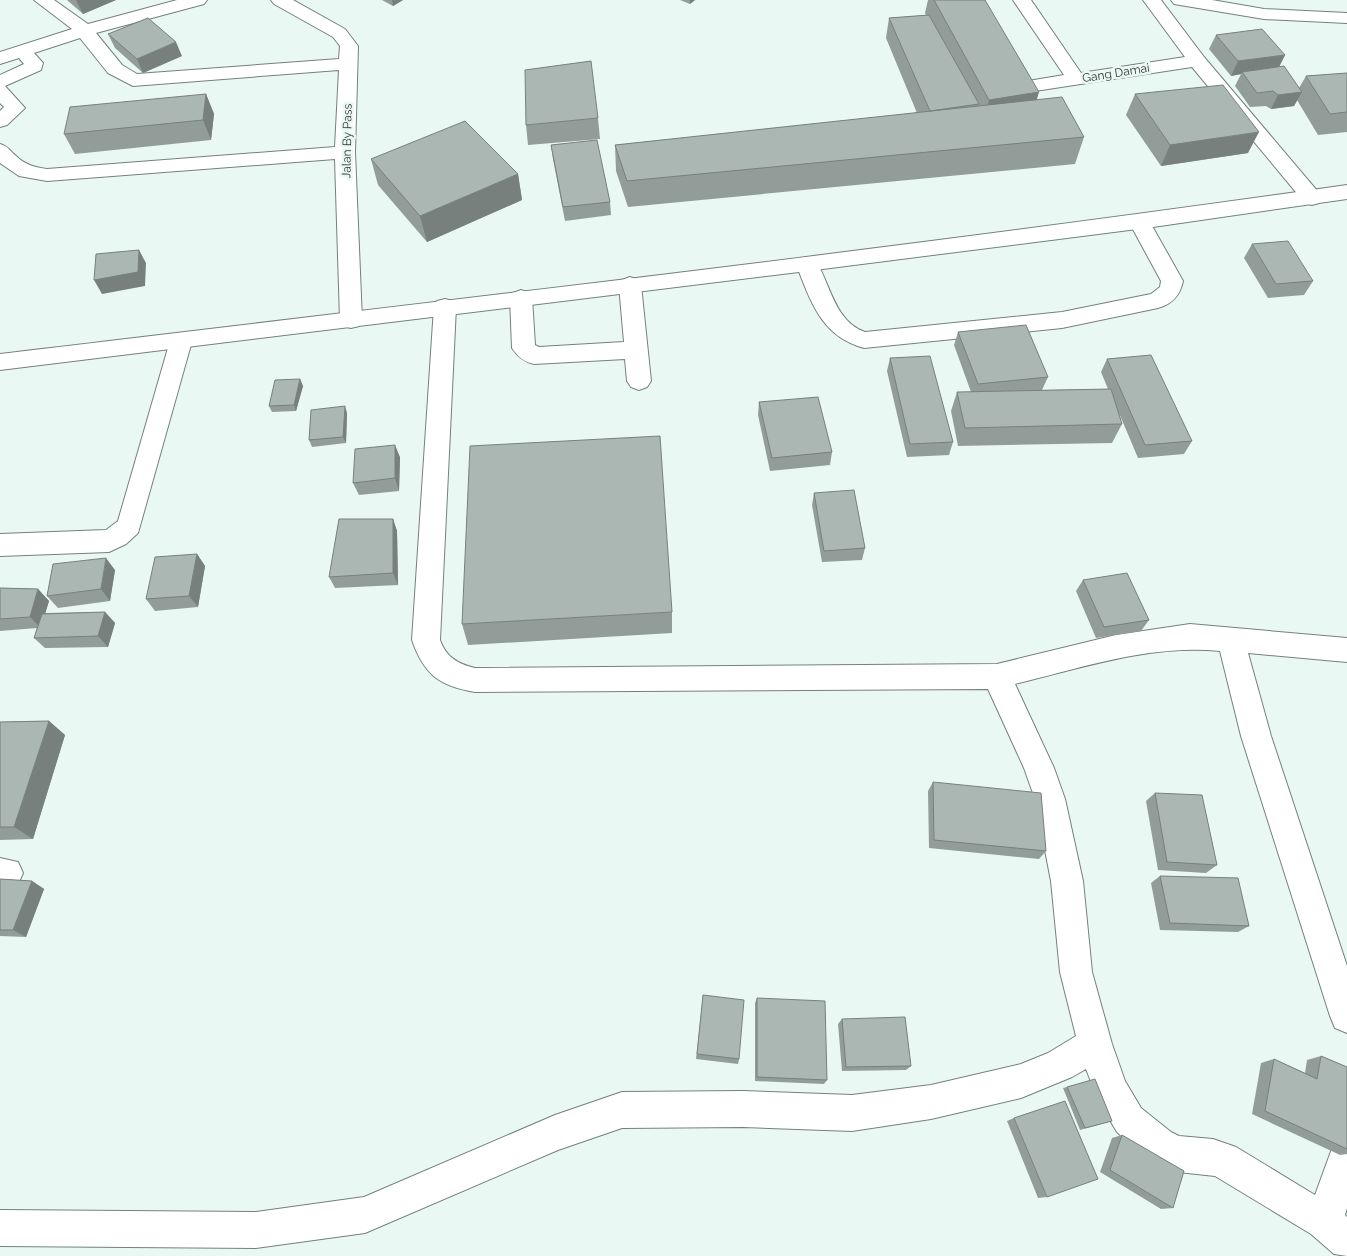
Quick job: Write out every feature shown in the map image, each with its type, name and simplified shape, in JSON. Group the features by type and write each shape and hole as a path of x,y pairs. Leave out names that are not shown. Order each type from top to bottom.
{"main road":[{"path":"43,0 84,30 93,44 116,69 126,78 136,81 350,64"},
{"path":"0,58 84,30 168,6 198,0"},
{"name":"Jalan By Pass","path":"280,0 339,33 349,46 350,64 345,152 352,320"},
{"path":"1022,0 1076,79"},
{"path":"1152,0 1197,61 1312,198"},
{"path":"1180,0 1249,12 1288,16 1347,18"},
{"path":"0,82 33,68 34,63 22,51"},
{"name":"Gang Damai","path":"1035,85 1197,61"},
{"path":"0,92 15,108 0,121"},
{"path":"0,150 14,167 22,171 47,175 345,152"},
{"path":"0,362 1140,222 1347,192"},
{"path":"807,264 821,296 836,321 843,330 856,338 864,340 1062,320 1158,300 1170,291 1172,281 1140,222"},
{"path":"630,285 639,381"},
{"path":"521,298 524,348 534,356 636,350"},
{"path":"445,307 426,640 434,660 450,674 475,680 997,676 1139,643 1190,636 1347,650"},
{"path":"0,545 109,540 117,537 129,526 181,341"},
{"path":"1230,640 1256,736 1347,1016"},
{"path":"997,676 1039,768 1050,799 1066,881 1076,972 1095,1044 1118,1105 1141,1132 1151,1140 1178,1154 1214,1157 1223,1160 1335,1231 1347,1156"},
{"path":"0,1228 256,1230 365,1215 554,1133 622,1110 743,1109 852,1113 931,1102 1021,1081 1060,1065 1095,1044"}],"building":[{"path":"934,0 985,0 1039,92 989,100"},
{"path":"929,15 979,104 930,111 889,18"},
{"path":"148,18 176,42 137,59 108,34"},
{"path":"1262,29 1285,55 1238,61 1216,35"},
{"path":"591,61 598,118 526,125 525,70"},
{"path":"1284,66 1302,92 1278,95 1273,91 1257,93 1242,72"},
{"path":"1347,73 1347,112 1330,114 1306,76"},
{"path":"1223,85 1259,132 1170,145 1135,94"},
{"path":"206,94 203,120 64,134 70,107"},
{"path":"1062,97 1084,137 627,181 615,145"},
{"path":"465,121 518,174 420,216 371,159"},
{"path":"597,140 610,202 563,207 551,145"},
{"path":"1288,241 1313,281 1276,284 1252,244"},
{"path":"139,250 138,272 94,280 96,254"},
{"path":"1026,325 1048,377 978,384 958,332"},
{"path":"1151,355 1192,441 1145,445 1107,359"},
{"path":"930,356 953,442 910,444 890,358"},
{"path":"300,379 294,405 269,406 275,380"},
{"path":"1111,389 1122,424 965,428 957,392"},
{"path":"818,397 832,452 772,458 759,402"},
{"path":"345,406 343,437 309,440 311,410"},
{"path":"660,436 672,612 462,624 470,446"},
{"path":"395,445 395,478 353,483 355,449"},
{"path":"854,490 865,548 824,551 814,493"},
{"path":"339,519 393,519 393,573 329,577"},
{"path":"197,554 189,596 146,599 155,557"},
{"path":"106,558 101,589 47,596 53,564"},
{"path":"1127,573 1149,620 1104,627 1083,580"},
{"path":"0,588 38,589 30,617 0,619"},
{"path":"105,612 98,636 34,638 42,614"},
{"path":"49,721 14,827 0,827 0,722"},
{"path":"933,782 1041,793 1046,851 934,840"},
{"path":"1155,793 1202,795 1217,865 1167,862"},
{"path":"1160,876 1238,878 1249,926 1170,923"},
{"path":"0,879 32,881 13,930 0,930"},
{"path":"703,995 744,1000 739,1059 697,1054"},
{"path":"757,998 825,1001 827,1080 757,1077"},
{"path":"905,1017 911,1066 846,1067 842,1019"},
{"path":"1321,1056 1347,1067 1347,1149 1265,1111 1274,1059 1317,1079"},
{"path":"1095,1079 1112,1121 1085,1128 1067,1087"},
{"path":"1065,1101 1098,1179 1047,1197 1014,1118"},
{"path":"1122,1135 1184,1171 1173,1208 1110,1170"}]}
